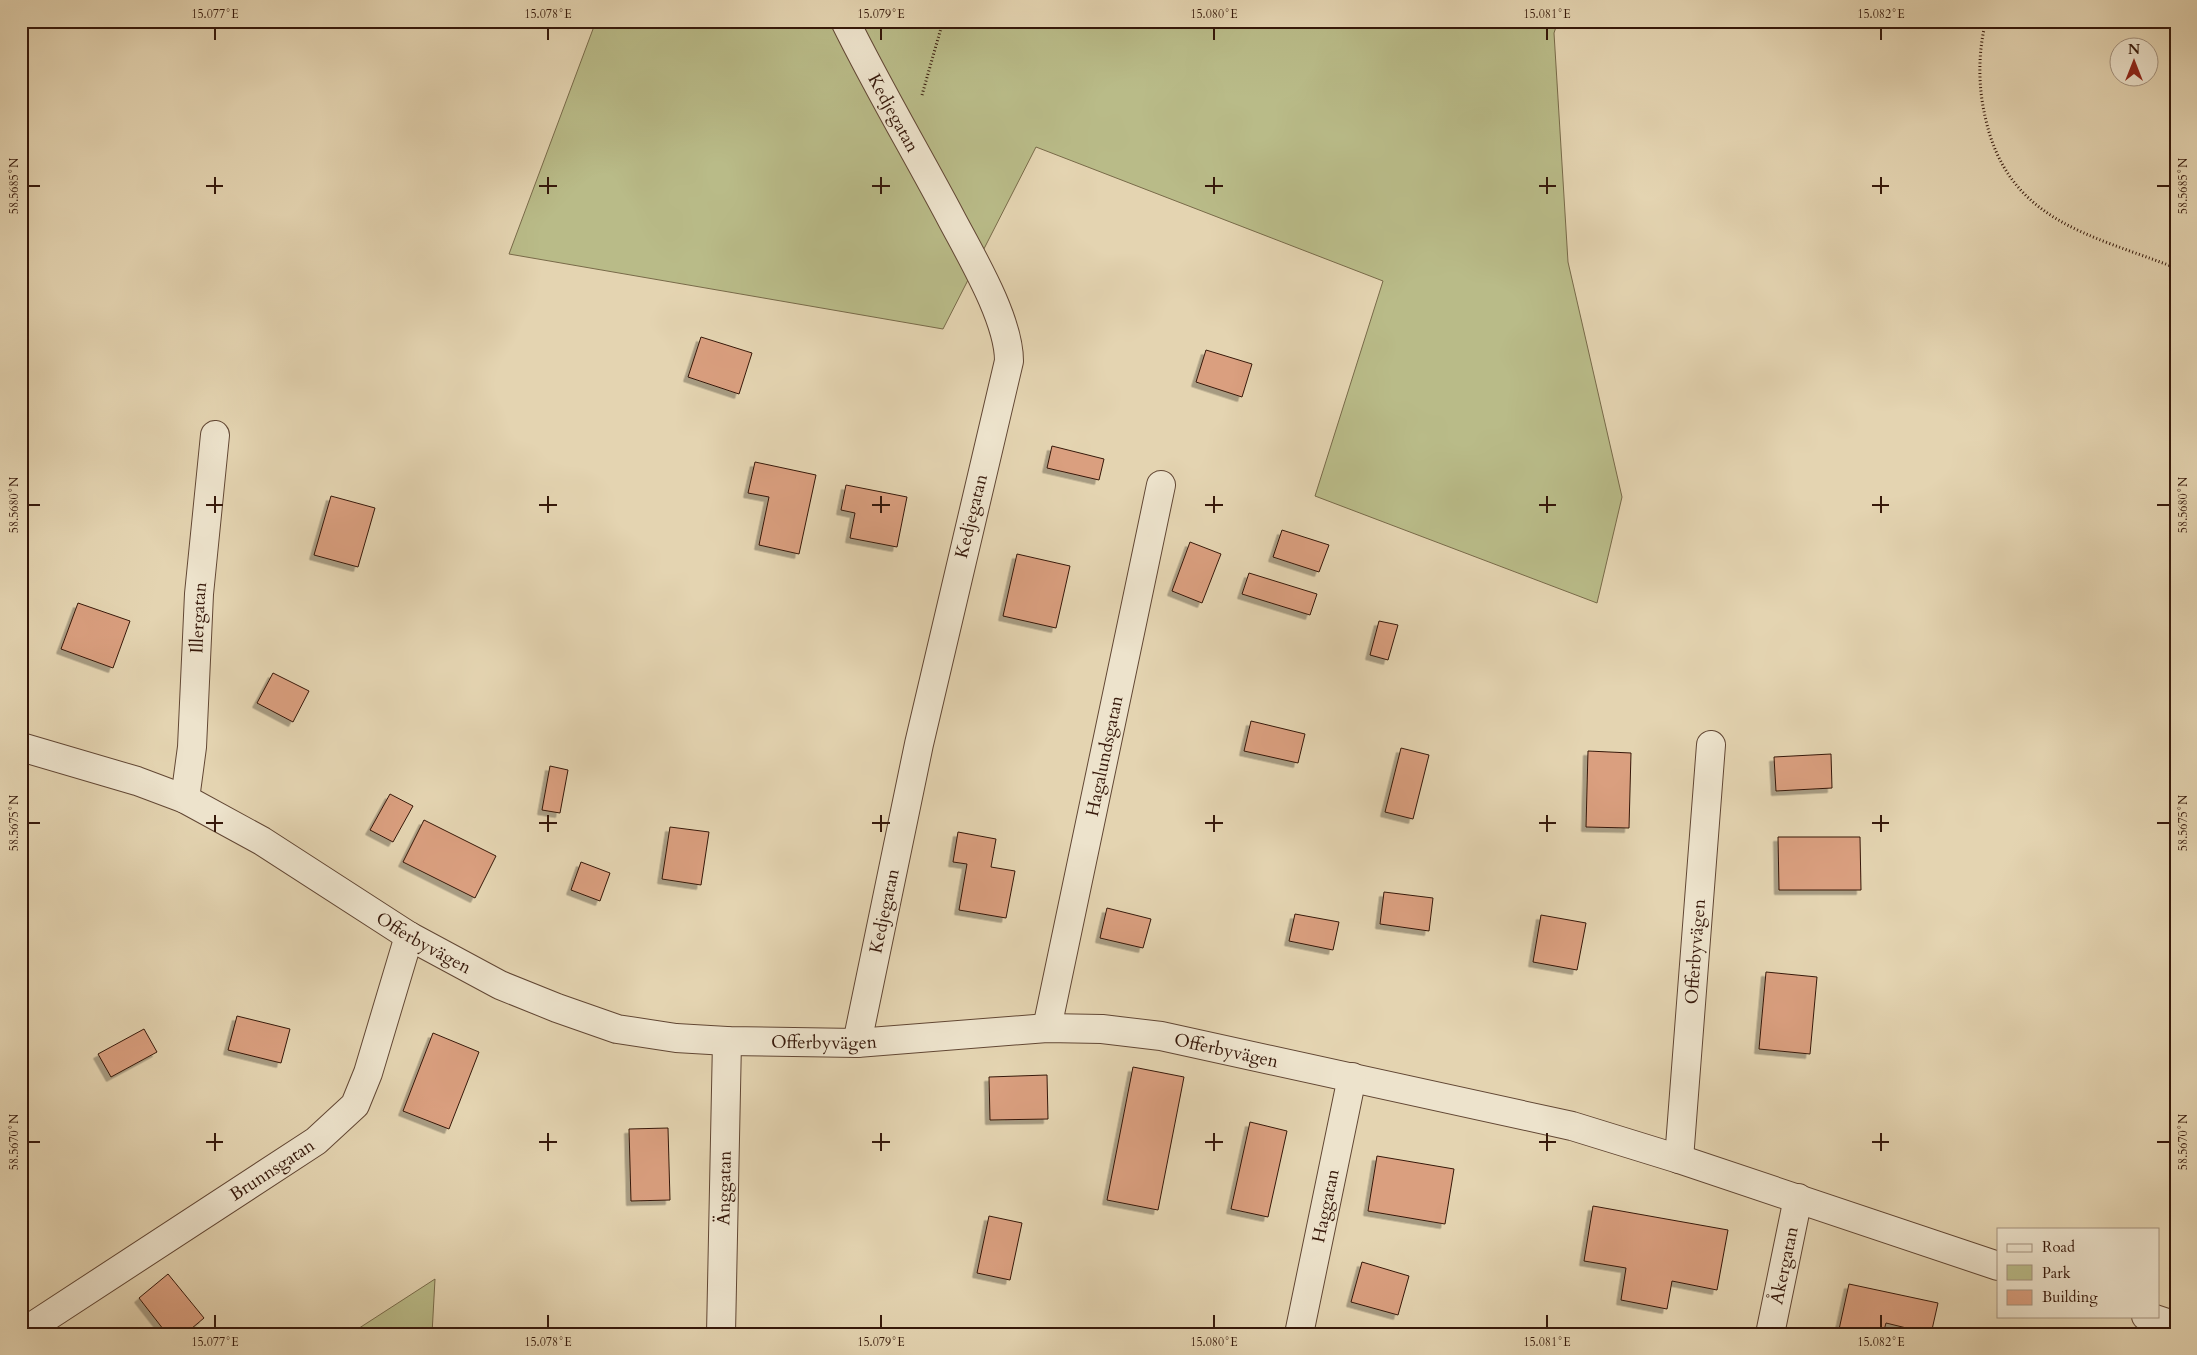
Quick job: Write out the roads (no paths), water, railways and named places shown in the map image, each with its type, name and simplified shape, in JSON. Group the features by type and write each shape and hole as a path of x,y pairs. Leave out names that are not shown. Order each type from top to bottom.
{"street":[{"name":"Kedjegatan","path":"845,21 872,77 972,256 1001,320 1009,344 1009,361 923,725 857,1043"},
{"name":"Illergatan","path":"185,799 192,748 199,594 215,435"},
{"name":"Hagalundsgatan","path":"1047,1028 1161,485"},
{"name":"Offerbyvägen","path":"1679,1159 1711,745"},
{"name":"Offerbyvägen","path":"21,747 137,781 185,799 262,841 409,936 500,985 617,1029 676,1038 727,1042 857,1043 1047,1028 1102,1029 1160,1036 1352,1076 1572,1126 1798,1198 1997,1266"},
{"name":"Brunnsgatan","path":"36,1324 316,1141 355,1105 368,1073 409,936"},
{"name":"Änggatan","path":"721,1334 727,1042"},
{"name":"Haggatan","path":"1299,1334 1352,1076"},
{"name":"Åkergatan","path":"1770,1334 1798,1198"},
{"path":"2152,1318 2176,1326"}]}
